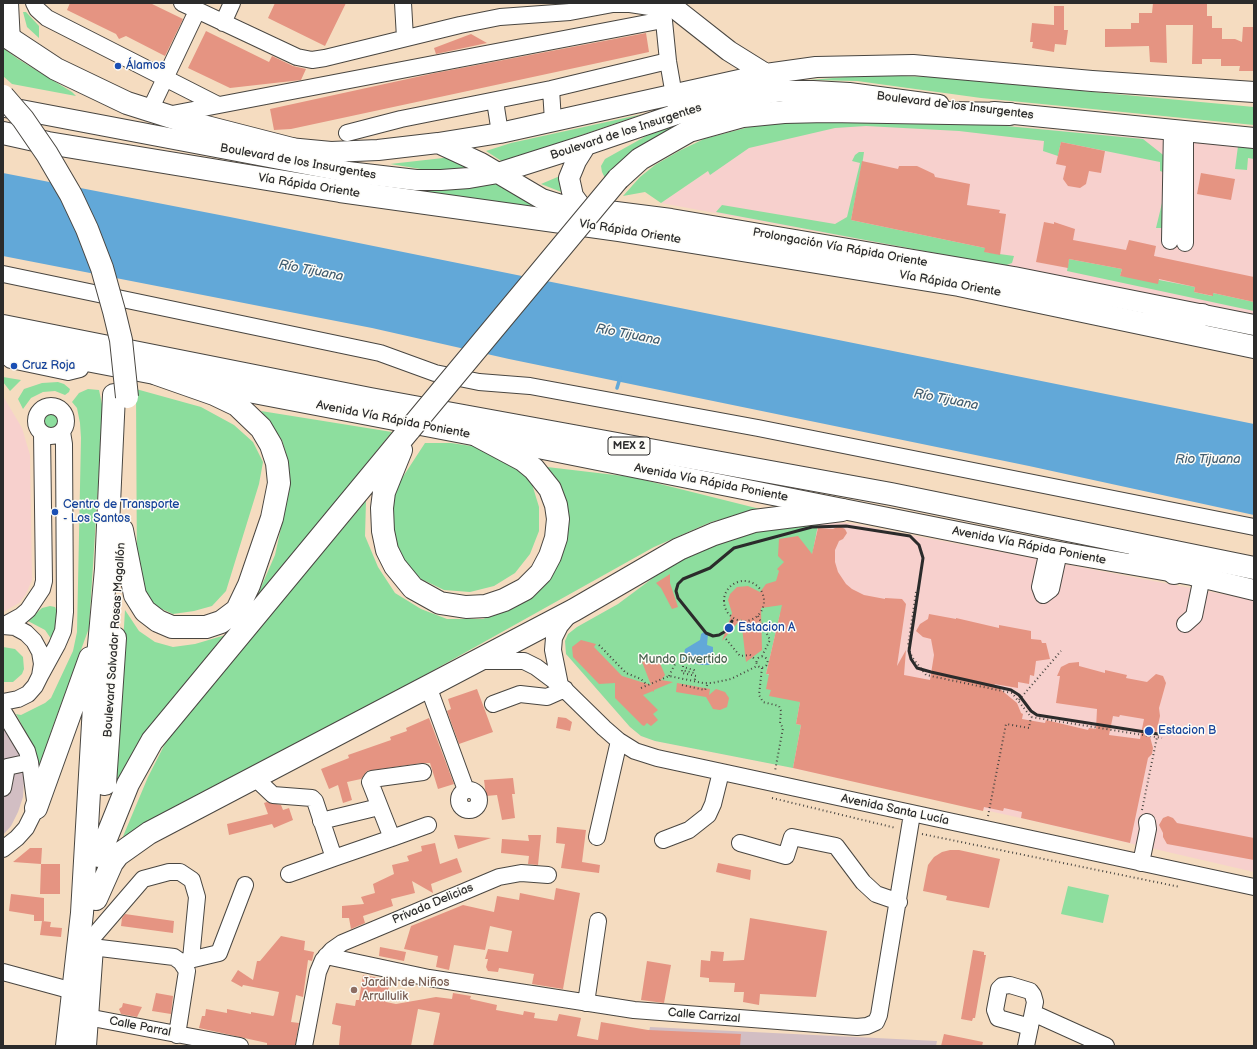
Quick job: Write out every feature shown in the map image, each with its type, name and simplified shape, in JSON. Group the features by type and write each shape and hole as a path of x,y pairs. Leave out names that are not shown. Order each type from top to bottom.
{"highway":[{"path":"8,38 56,69 127,103 158,113 292,149"},
{"name":"Boulevard Salvador Rosas Magallón","path":"3,96 23,119 48,154 71,195 87,229 102,268 121,340 122,530 85,1046"},
{"path":"99,856 128,784 152,741 618,179 640,159 689,131 743,116 784,112 827,111 1010,114"},
{"name":"Boulevard Salvador Rosas Magallón","path":"3,118 35,162 73,232 84,258 100,311 121,396 112,459 102,627 95,696 82,913 67,1046"},
{"name":"Vía Rápida Oriente","path":"3,134 48,143 340,191 619,230 959,284 1254,347"},
{"path":"959,284 988,281 1180,318 1202,315"},
{"name":"Avenida Vía Rápida Poniente","path":"3,339 370,399 883,493 1254,568"},
{"path":"122,530 135,595 145,611 158,621 172,627 206,627 221,622 237,610 249,585 272,518 279,483 277,463 271,445 260,428 237,405 214,394 157,374"},
{"path":"410,429 384,492 383,531 388,550 395,566 413,588 440,603 451,606 486,606 504,600 525,589 541,572 550,556 556,538 558,519 556,505 550,490 542,479 523,460 478,436"},
{"path":"96,899 112,863 125,848 188,811 574,610 679,549 714,534 754,521 842,510"},
{"path":"1009,518 1018,527 1162,564 1189,575"},
{"path":"36,808 102,627"}],"main road":[{"path":"664,9 766,74"},
{"name":"Boulevard de los Insurgentes","path":"3,96 292,149 331,152 378,150 500,132 766,74 816,67 913,65 1092,81 1254,92"},
{"name":"Boulevard de los Insurgentes","path":"3,106 292,162 378,177 442,180 469,178 498,173 586,146 677,114 734,99 782,91 849,93 1010,114 1254,138"},
{"name":"Prolongación Vía Rápida Oriente","path":"438,142 481,163 542,199 582,208 671,219 1014,277 1254,325"},
{"path":"582,208 573,196 569,178 572,169 586,146"},
{"name":"Avenida Vía Rápida Poniente","path":"3,339 84,361 478,436 1053,551 1189,575 1254,590"}],"street":[{"path":"8,38 10,3"},
{"path":"34,3 37,9 47,18 218,105"},
{"path":"182,3 297,57 312,60 500,17 570,12 613,3 664,9"},
{"path":"223,23 232,3"},
{"path":"403,3 405,38"},
{"path":"197,11 165,77 158,113 218,105 664,9"},
{"path":"664,9 668,61 677,114"},
{"path":"347,133 401,119 551,90 668,61"},
{"path":"551,90 553,121"},
{"path":"495,101 500,132"},
{"path":"1178,130 1178,242"},
{"path":"3,274 380,353 436,373 479,382 530,386 758,428 1254,527"},
{"path":"3,702 18,699 28,694 35,686 63,631 65,612 64,444 62,432 66,423 65,414 62,410 53,406 43,408 37,416 36,426 42,433 52,437 62,432"},
{"path":"3,626 21,616 28,610 42,589 44,574 42,433"},
{"path":"493,704 520,694 547,697 563,687 553,650 554,638 560,626 574,610"},
{"path":"3,626 15,627 26,633 34,641 40,652 42,664 40,676"},
{"name":"Avenida Santa Lucía","path":"476,661 524,661 536,667 563,687 619,741 635,751 656,758 721,772 770,790 912,814 1254,887"},
{"path":"428,686 466,790"},
{"path":"3,711 24,746 30,762 36,808 26,828 17,838 3,849"},
{"path":"597,837 619,741"},
{"path":"3,788 7,767 30,762"},
{"path":"392,838 370,780 423,772"},
{"path":"663,840 689,830 708,815 713,804 721,772"},
{"path":"254,777 270,794 274,796 313,799 334,858"},
{"path":"321,821 379,807"},
{"name":"Calle Carrizal","path":"326,956 429,978 634,1010 858,1027 867,1026 876,1022 879,1015 911,832 912,814"},
{"path":"289,874 428,825"},
{"path":"740,843 786,856 792,837 836,846 863,882 876,894 899,902"},
{"path":"177,1035 187,971 186,961 197,896 192,880 180,872 169,872 143,879 93,942 174,957 186,961 219,953 245,885"},
{"name":"Privada Delicias","path":"326,956 342,943 498,877 521,873 548,875"},
{"path":"586,1003 598,921"},
{"path":"304,1046 318,972 326,956"},
{"path":"3,972 73,991"},
{"name":"Calle Parral","path":"87,1017 240,1046"},
{"path":"1026,1046 1031,1020 1077,1040 1106,1046"}],"path":[{"path":"741,581 753,583 758,587 764,598 764,604 758,616 753,620 741,622 730,616 724,605 726,592 729,587 741,581"},
{"path":"916,592 908,646 919,668 926,674 1012,693 1031,717 1029,728 1006,724 986,829"},
{"path":"756,660 762,656 770,640 758,616"},
{"path":"726,639 740,656 750,655 756,660 757,666"},
{"path":"599,645 626,674 641,679 647,684"},
{"path":"1019,700 1061,651"},
{"path":"762,656 768,661 765,667 762,668 759,695 763,702 779,706 781,711 780,723 783,728 770,790 911,832 1184,887"},
{"path":"684,662 683,667 694,670 694,673 682,670 682,673 696,676 694,682"},
{"path":"669,676 675,664"},
{"path":"641,688 647,684 669,676 694,682 708,683 731,679 757,666 762,668"},
{"path":"682,685 705,690 708,683"},
{"path":"1031,717 1162,738"},
{"path":"1141,814 1157,736"}],"shaded area":[{"path":"864,118 954,121 1254,148 1254,317 1031,271 661,203 746,145"},
{"path":"3,396 22,428 30,455 32,580 26,594 19,603 3,612"},
{"path":"815,522 848,523 1254,600 1254,872 1021,818 793,768 655,741 641,736 630,727 566,654 565,641 568,634 577,627 618,604 669,566 733,537"},
{"path":"3,728 18,751 22,764 24,781 23,797 18,812 11,826 3,835"},
{"path":"650,1027 937,1041 936,1046 646,1046"}],"green space":[{"path":"23,12 26,12 39,26 39,38 27,27"},
{"path":"3,48 76,96 12,84 3,76"},
{"path":"871,75 933,77 1254,107 1254,125 981,98 857,81 809,80"},
{"path":"815,98 734,111 608,184 602,172 601,166 605,159 648,135 686,120 746,104"},
{"path":"643,114 503,162 486,151 511,143"},
{"path":"864,118 954,121 1143,139 1167,158 1168,161 1170,179 1168,226 1156,228 1169,174 1160,171 1160,162 1061,142 1058,156 1043,151 1044,141 959,131 866,126 835,128 749,148 710,175 708,171 661,203 645,192 623,196 640,177 655,165 704,139 749,127 776,123"},
{"path":"1238,146 1254,148 1254,159 1248,158 1247,170 1235,169"},
{"path":"859,152 864,152 851,220 985,248 985,252 1014,256 1012,263 1004,266 716,212 722,205 835,224 847,217 860,163 852,161 855,155"},
{"path":"452,157 485,167 459,170 427,170 390,164"},
{"path":"567,173 569,195 541,184"},
{"path":"337,181 501,183 549,207 487,203"},
{"path":"1069,259 1122,269 1120,276 1149,278 1195,287 1194,292 1212,296 1213,293 1254,302 1254,311 1067,271"},
{"path":"3,377 21,380 10,391 3,382"},
{"path":"58,382 64,384 70,389 69,392 65,395 55,391 43,392 31,398 23,409 18,399 24,389 42,383"},
{"path":"88,389 99,390 103,409 89,628 52,729 40,768 34,748 16,714 21,715 45,703 51,698 73,651 77,632 81,438 77,408 72,402 79,393"},
{"path":"136,389 201,407 234,425 253,442 263,462 259,484 226,591 212,606 194,611 173,614 153,605 137,579"},
{"path":"261,411 392,432 255,601 275,555 290,487 288,460 282,440"},
{"path":"51,412 57,415 60,421 57,427 51,430 45,427 42,421 45,415"},
{"path":"425,443 451,443 498,450 518,464 532,484 539,507 539,531 530,554 515,573 494,586 470,592 444,590 421,579 403,561 392,539 389,514 395,489"},
{"path":"547,467 632,477 760,509 711,522 654,547 119,846 148,777 170,734 366,501 365,536 378,567 395,593 421,609 447,619 483,619 505,610 566,539 568,508 559,482"},
{"name":"Mundo Divertido","path":"818,525 803,602 780,614 766,674 804,681 796,724 801,725 793,768 655,741 641,736 630,727 566,654 565,641 568,634 577,627 618,604 669,566 695,551 733,537 776,528"},
{"path":"50,606 55,607 57,611 54,643 45,630 28,621 42,608"},
{"path":"125,610 139,631 155,642 173,647 195,644 229,634 137,744 114,794"},
{"path":"3,647 15,649 23,657 24,669 22,674 13,682 3,682"},
{"path":"1068,886 1109,895 1103,923 1061,914"}],"water":[{"name":"Rio Tijuana","path":"3,173 230,217 1254,424 1254,515 1029,466 509,359 372,328 3,256"},
{"path":"704,632 708,634 707,645 713,647 713,662 709,665 701,665 685,661 683,659 685,649 700,640 701,634"}],"building":[{"path":"70,3 150,3 183,19 165,56 126,36 119,39 116,34 67,10"},
{"path":"275,3 346,3 325,46 268,18"},
{"path":"1153,3 1207,3 1207,16 1212,16 1212,28 1222,28 1222,39 1235,39 1242,42 1243,27 1254,27 1254,71 1239,71 1240,66 1221,66 1221,59 1202,59 1202,64 1192,64 1193,25 1166,25 1167,63 1150,62 1149,46 1105,47 1105,29 1131,29 1131,23 1139,23 1139,13 1152,13"},
{"path":"1054,6 1064,6 1064,30 1068,30 1066,45 1055,44 1054,52 1032,48 1033,42 1030,42 1032,23 1054,25"},
{"path":"206,31 269,62 272,56 293,66 306,69 301,80 230,88 188,68"},
{"path":"646,33 649,52 291,129 274,130 270,109 435,73"},
{"path":"471,34 487,43 436,54 434,48"},
{"path":"1061,142 1105,151 1101,173 1089,171 1086,184 1080,188 1068,186 1063,179 1066,166 1056,164"},
{"path":"862,161 898,169 899,166 917,166 934,174 935,177 970,184 967,205 1000,210 999,213 1006,214 1000,255 984,252 985,248 851,220"},
{"path":"1201,173 1235,179 1231,200 1197,194"},
{"path":"1044,222 1054,224 1054,222 1075,229 1073,240 1126,250 1129,240 1156,246 1154,256 1254,277 1254,302 1213,293 1213,296 1194,292 1195,287 1159,279 1158,284 1120,276 1122,269 1069,259 1068,268 1036,262"},
{"path":"839,526 845,529 847,533 843,539 839,541 835,550 835,562 838,572 846,584 864,595 885,599 902,599 906,604 897,666 906,650 904,675 930,680 934,655 931,639 923,637 916,631 920,624 928,619 929,614 956,618 999,628 999,625 1031,631 1031,639 1041,640 1042,643 1046,643 1050,659 1036,661 1034,676 1030,675 1029,684 1018,682 1018,688 994,684 1017,703 1021,713 1023,714 1022,719 1045,723 1046,720 1088,730 1089,728 1096,729 1097,709 1056,703 1060,676 1057,676 1061,667 1069,663 1079,662 1079,666 1105,673 1105,670 1127,675 1126,678 1147,682 1156,674 1163,676 1166,683 1159,708 1160,716 1156,734 1149,733 1153,748 1152,754 1148,758 1130,843 1021,818 1022,812 1004,808 1003,811 984,807 983,811 793,768 801,725 796,724 800,702 769,696 771,690 766,689 769,674 766,674 782,605 761,608 762,650 746,662 741,619 722,641 732,613 728,600 730,594 737,587 748,586 760,592 766,584 776,581 779,571 777,569 784,562 778,556 779,539 798,536 812,554 818,528 833,529","holes":["1120,715 1144,719 1140,739 1109,735 1113,716 1119,717"]},
{"path":"670,574 670,583 678,607 672,609 661,588 656,583"},
{"path":"581,640 596,644 594,647 622,676 651,685 642,662 657,656 665,675 661,680 673,682 654,690 654,692 653,691 643,695 658,710 653,714 658,720 651,726 647,723 644,726 642,725 615,698 615,683 599,684 573,657 572,647"},
{"path":"677,683 710,689 709,695 716,689 725,692 729,698 727,707 720,710 713,709 706,697 676,692"},
{"path":"477,689 493,732 459,744 447,711 451,709 448,699"},
{"path":"558,717 566,718 572,722 570,731 556,728"},
{"path":"429,718 454,784 438,789 430,763 422,763 367,771 361,779 347,782 352,800 343,803 338,785 329,789 321,769 349,758 348,755 391,740 390,737 407,731 406,728"},
{"path":"513,778 515,794 512,794 515,818 502,820 497,795 486,796 484,780"},
{"path":"267,802 281,805 283,810 289,808 293,820 274,828 272,824 229,835 227,824 268,814 264,803"},
{"path":"1168,816 1173,818 1177,823 1254,838 1254,860 1167,844 1159,825 1163,818"},
{"path":"557,827 586,830 582,862 600,865 599,873 561,868 565,844 556,843"},
{"path":"454,835 491,838 458,849"},
{"path":"528,835 541,835 538,865 528,864 529,856 501,853 502,839 529,841"},
{"path":"435,843 440,864 457,858 462,872 431,884 433,893 412,881 415,893 391,899 393,906 363,916 365,923 351,929 349,918 342,918 342,906 364,904 361,897 375,893 373,884 394,874 392,865 409,861 407,856 422,851 421,846"},
{"path":"30,848 42,848 41,864 13,862"},
{"path":"959,850 1000,859 989,908 946,900 947,896 923,891 928,865 934,857 942,852"},
{"path":"718,863 751,870 750,880 716,872"},
{"path":"41,864 60,864 60,894 40,894"},
{"path":"556,888 580,893 563,989 532,984 534,974 499,968 498,972 488,971 486,967 488,959 485,959 488,949 508,952 512,931 490,926 485,950 454,945 449,970 436,967 438,956 404,949 411,926 463,905 494,912 497,896 519,900 520,893 554,900"},
{"path":"11,894 44,898 44,921 34,921 34,915 9,911"},
{"path":"125,914 174,921 173,933 121,926 122,918"},
{"path":"750,918 827,931 816,997 760,994 759,1005 743,1002 744,992 734,992 735,983 709,982 709,978 700,977 701,960 710,961 711,951 724,952 723,961 744,960"},
{"path":"42,921 51,922 50,927 62,928 61,937 40,935"},
{"path":"281,936 305,941 304,950 314,952 312,961 308,960 303,997 296,995 291,1022 299,1023 295,1046 267,1046 267,1043 199,1028 202,1016 205,1016 206,1009 227,1013 227,1009 251,1014 251,1012 274,1015 279,992 243,985 242,987 231,981 238,970 253,980 257,961 260,961"},
{"path":"380,947 406,952 404,961 379,956"},
{"path":"973,950 984,952 984,955 986,955 975,1018 973,1018 972,1021 961,1019"},
{"path":"647,961 671,965 664,1003 641,1000"},
{"path":"363,975 390,980 386,1002 396,1004 436,997 452,999 453,993 471,996 470,999 497,1005 496,1010 523,1015 524,1011 535,1013 534,1018 557,1021 559,1014 581,1018 577,1036 598,1040 601,1022 648,1030 741,1034 740,1046 433,1046 440,1013 418,1009 411,1046 339,1045 341,1026 332,1024 336,1003 355,1006 356,1000 359,1000"},
{"path":"156,993 173,996 171,1014 152,1011"},
{"path":"123,1003 142,1007 137,1017 121,1014 119,1009 122,1007"},
{"path":"944,1034 983,1042 982,1046 941,1046"}],"waterway":[{"path":"617,388 620,378"}],"railway":[{"path":"732,621 726,631 719,635 713,636 706,633 678,598 676,591 678,584 683,579 710,568 734,548 812,527 846,526 910,536 919,545 923,558 909,651 911,659 917,668 1011,690 1019,695 1031,711 1037,715 1158,734"}],"place":[{"name":"Álamos","path":"118,66"},
{"name":"Cruz Roja","path":"14,366"},
{"name":"Centro de Transporte - Los Santos","path":"55,512"},
{"name":"Estacion A","path":"729,628"},
{"name":"Estacion B","path":"1149,731"},
{"name":"JardiN de Niños Arrullulik","path":"354,990"}],"water label":[{"name":"Río Tijuana","path":"311,271"},
{"name":"Río Tijuana","path":"628,335"},
{"name":"Río Tijuana","path":"946,400"}]}
